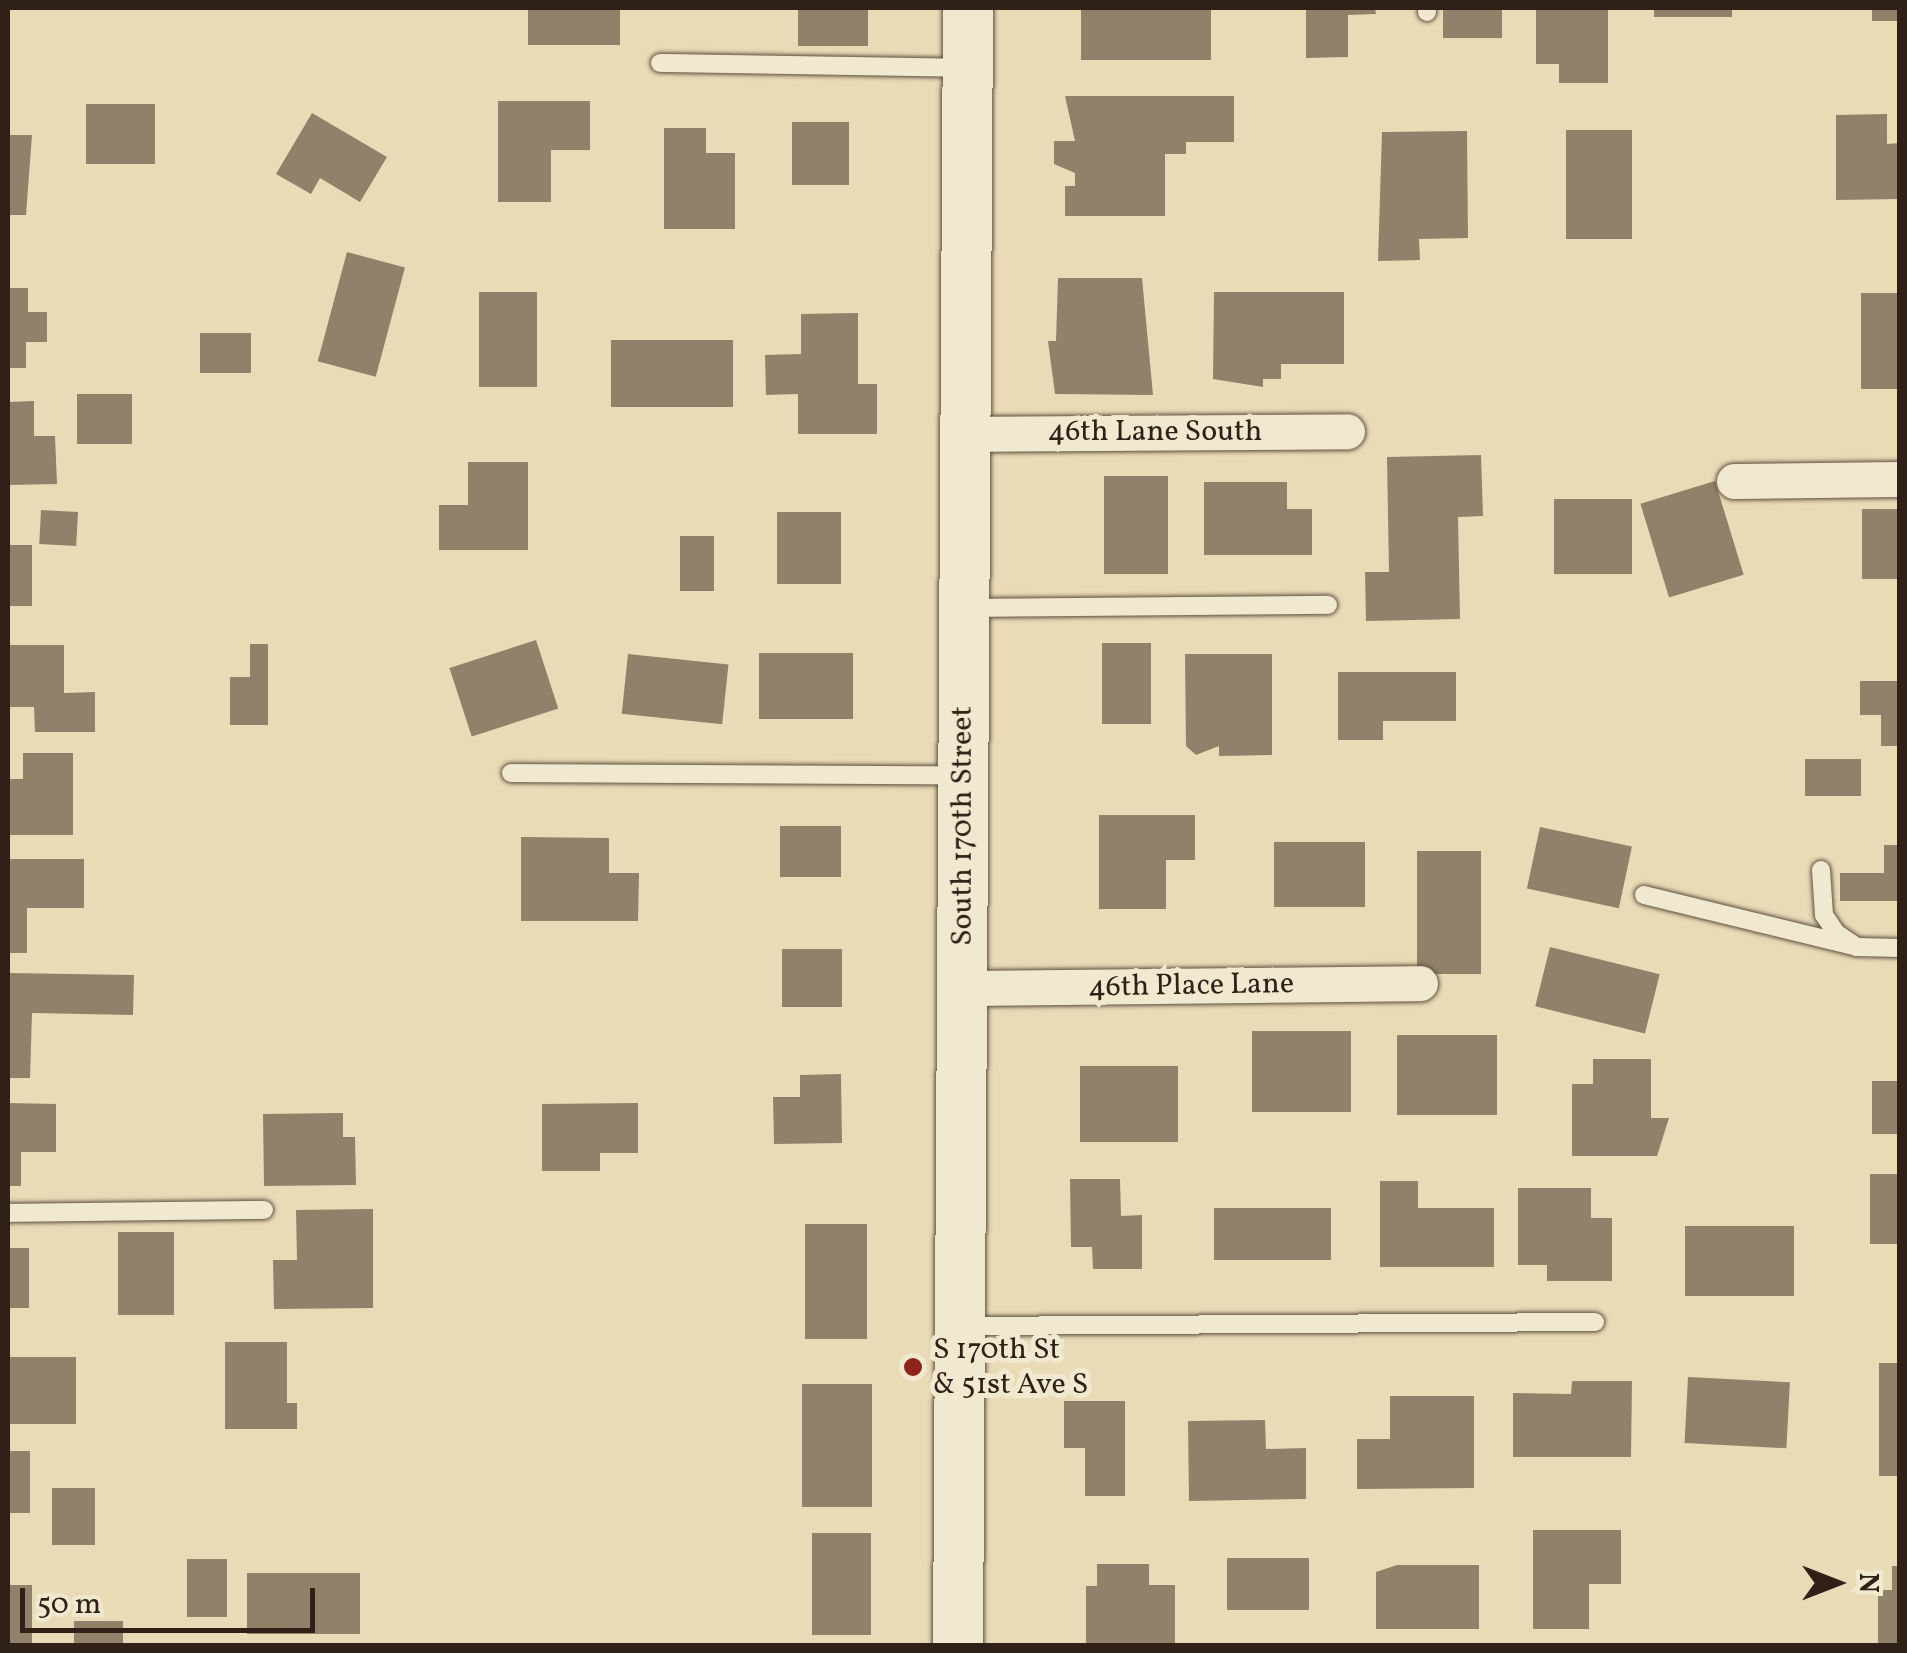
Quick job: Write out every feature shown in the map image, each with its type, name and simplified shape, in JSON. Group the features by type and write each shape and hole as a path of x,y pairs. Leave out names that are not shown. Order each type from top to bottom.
{"street":[{"name":"South 170th Street","path":"958,1646 968,8"},
{"name":"46th Lane South","path":"964,434 1347,431"},
{"path":"1734,482 1900,480"},
{"name":"46th Place Lane","path":"962,988 1420,983"}],"lane":[{"path":"660,63 966,68"},
{"path":"963,608 1328,605"},
{"path":"511,772 963,775"},
{"path":"1821,870 1824,915 1857,947"},
{"path":"1644,895 1857,947 1900,948"},
{"path":"8,1212 264,1210"},
{"path":"960,1326 1595,1322"}],"building":[{"path":"528,8 620,8 620,45 528,45"},
{"path":"798,8 868,8 868,46 798,46"},
{"path":"1081,8 1211,8 1211,60 1081,60"},
{"path":"1306,8 1375,8 1376,14 1348,15 1348,57 1306,58"},
{"path":"1443,8 1502,8 1502,38 1443,38"},
{"path":"1536,8 1608,8 1608,83 1559,83 1559,64 1536,64"},
{"path":"1654,8 1732,8 1732,17 1654,17"},
{"path":"1872,8 1900,8 1900,21 1872,21"},
{"path":"1065,96 1234,96 1234,142 1186,142 1186,154 1165,154 1165,216 1065,216 1065,186 1075,186 1075,173 1054,164 1054,141 1075,141"},
{"path":"498,101 590,101 590,150 551,150 551,202 498,202"},
{"path":"86,104 155,104 155,164 86,164"},
{"path":"312,113 387,157 360,202 320,178 311,194 276,174"},
{"path":"1887,114 1887,144 1900,143 1900,199 1836,200 1836,115"},
{"path":"792,122 849,122 849,185 792,185"},
{"path":"664,128 706,128 706,153 735,153 735,229 664,229"},
{"path":"1566,130 1632,130 1632,239 1566,239"},
{"path":"1467,131 1468,238 1419,239 1420,260 1378,261 1382,132"},
{"path":"8,135 32,135 26,215 8,215"},
{"path":"347,252 405,268 376,377 318,361"},
{"path":"1058,278 1142,278 1153,395 1055,394 1048,341 1056,341"},
{"path":"8,288 28,288 28,312 47,312 47,342 26,342 26,368 8,368"},
{"path":"479,292 537,292 537,387 479,387"},
{"path":"1214,292 1344,292 1344,364 1281,364 1281,379 1263,379 1263,387 1213,379"},
{"path":"1861,293 1900,293 1900,389 1861,389"},
{"path":"858,313 858,384 877,384 877,434 798,434 798,394 766,395 765,355 801,354 801,314"},
{"path":"200,333 251,333 251,373 200,373"},
{"path":"611,340 733,340 733,407 611,407"},
{"path":"77,394 132,394 132,444 77,444"},
{"path":"34,401 34,436 55,436 57,484 8,485 8,402"},
{"path":"1481,455 1483,516 1458,517 1460,619 1366,621 1365,572 1389,572 1387,457"},
{"path":"468,462 528,462 528,550 439,550 439,505 468,505"},
{"path":"1104,476 1168,476 1168,574 1104,574"},
{"path":"1715,481 1744,575 1669,598 1640,504"},
{"path":"1204,482 1287,482 1287,509 1312,509 1312,555 1204,555"},
{"path":"1554,499 1632,499 1632,574 1554,574"},
{"path":"1862,509 1900,509 1900,579 1862,579"},
{"path":"41,510 78,512 76,546 39,544"},
{"path":"777,512 841,512 841,584 777,584"},
{"path":"680,536 714,536 714,591 680,591"},
{"path":"8,545 32,545 32,606 8,606"},
{"path":"536,640 558,708 472,737 449,668"},
{"path":"1102,643 1151,643 1151,724 1102,724"},
{"path":"250,644 268,644 268,725 230,725 230,677 250,677"},
{"path":"8,645 64,645 64,693 95,692 95,732 35,732 34,707 8,707"},
{"path":"759,653 853,653 853,719 759,719"},
{"path":"628,654 728,665 722,724 622,714"},
{"path":"1185,654 1272,654 1272,755 1219,756 1219,746 1196,755 1186,746"},
{"path":"1338,672 1456,672 1456,721 1383,721 1383,740 1338,740"},
{"path":"1860,681 1900,681 1900,746 1881,746 1881,715 1860,715"},
{"path":"23,753 73,753 73,835 8,835 8,779 23,779"},
{"path":"1805,759 1861,759 1861,796 1805,796"},
{"path":"1099,815 1195,815 1195,860 1166,860 1166,909 1099,909"},
{"path":"780,826 841,826 841,877 780,877"},
{"path":"1540,827 1632,847 1619,908 1527,889"},
{"path":"521,837 609,838 609,873 639,873 638,921 521,921"},
{"path":"1274,842 1365,842 1365,907 1274,907"},
{"path":"1884,845 1900,845 1900,901 1840,901 1840,873 1884,873"},
{"path":"1417,851 1481,851 1481,974 1417,974"},
{"path":"8,859 84,859 84,908 27,908 27,953 8,953"},
{"path":"1550,947 1660,974 1645,1034 1535,1006"},
{"path":"782,949 842,949 842,1007 782,1007"},
{"path":"8,973 134,975 133,1015 32,1013 30,1078 8,1078"},
{"path":"1252,1031 1351,1031 1351,1112 1252,1112"},
{"path":"1397,1035 1497,1035 1497,1115 1397,1115"},
{"path":"1593,1059 1651,1059 1651,1118 1669,1118 1657,1156 1572,1156 1572,1084 1593,1084"},
{"path":"1080,1066 1178,1066 1178,1142 1080,1142"},
{"path":"841,1074 842,1143 774,1144 773,1097 800,1097 800,1075"},
{"path":"1872,1081 1900,1081 1900,1134 1872,1134"},
{"path":"8,1103 56,1104 56,1152 21,1152 21,1186 8,1186"},
{"path":"638,1103 638,1153 600,1153 600,1171 542,1171 542,1104"},
{"path":"343,1113 343,1137 355,1137 356,1185 264,1186 263,1114"},
{"path":"1870,1174 1900,1174 1900,1244 1870,1244"},
{"path":"1070,1179 1120,1179 1121,1216 1142,1215 1142,1269 1093,1269 1092,1247 1071,1247"},
{"path":"1380,1181 1418,1181 1418,1208 1494,1208 1494,1267 1380,1267"},
{"path":"1518,1188 1591,1188 1591,1218 1612,1218 1612,1281 1547,1281 1547,1265 1518,1265"},
{"path":"1214,1208 1331,1208 1331,1260 1214,1260"},
{"path":"373,1209 373,1308 274,1309 273,1260 297,1260 296,1210"},
{"path":"805,1224 867,1224 867,1339 805,1339"},
{"path":"1685,1226 1794,1226 1794,1296 1685,1296"},
{"path":"118,1232 174,1232 174,1315 118,1315"},
{"path":"8,1248 29,1248 29,1308 8,1308"},
{"path":"225,1342 287,1342 287,1403 297,1403 297,1429 225,1429"},
{"path":"8,1357 76,1357 76,1424 8,1424"},
{"path":"1879,1363 1900,1363 1900,1476 1879,1476"},
{"path":"1688,1377 1790,1382 1786,1448 1685,1443"},
{"path":"1572,1381 1632,1381 1631,1457 1513,1457 1513,1393 1571,1394"},
{"path":"802,1384 872,1384 872,1507 802,1507"},
{"path":"1390,1396 1474,1396 1474,1488 1357,1489 1357,1439 1390,1439"},
{"path":"1064,1401 1125,1401 1125,1496 1085,1496 1085,1448 1064,1448"},
{"path":"1265,1420 1266,1449 1306,1448 1306,1499 1189,1501 1188,1421"},
{"path":"8,1451 30,1451 30,1513 8,1513"},
{"path":"52,1488 95,1488 95,1545 52,1545"},
{"path":"1533,1530 1621,1530 1621,1584 1589,1584 1589,1629 1533,1629"},
{"path":"812,1533 871,1533 871,1635 812,1635"},
{"path":"1227,1558 1309,1558 1309,1610 1227,1610"},
{"path":"187,1559 227,1559 227,1617 187,1617"},
{"path":"1097,1564 1149,1564 1149,1585 1175,1585 1175,1646 1086,1646 1086,1586 1097,1586"},
{"path":"1397,1565 1479,1565 1479,1629 1376,1629 1376,1572"},
{"path":"1892,1566 1900,1566 1900,1646 1878,1646 1878,1590 1892,1590"},
{"path":"247,1573 360,1573 360,1634 247,1634"},
{"path":"8,1585 32,1585 32,1645 8,1645"},
{"path":"74,1621 123,1621 123,1646 74,1646"}],"place":[{"name":"S 170th St & 51st Ave S","path":"913,1367"}]}
